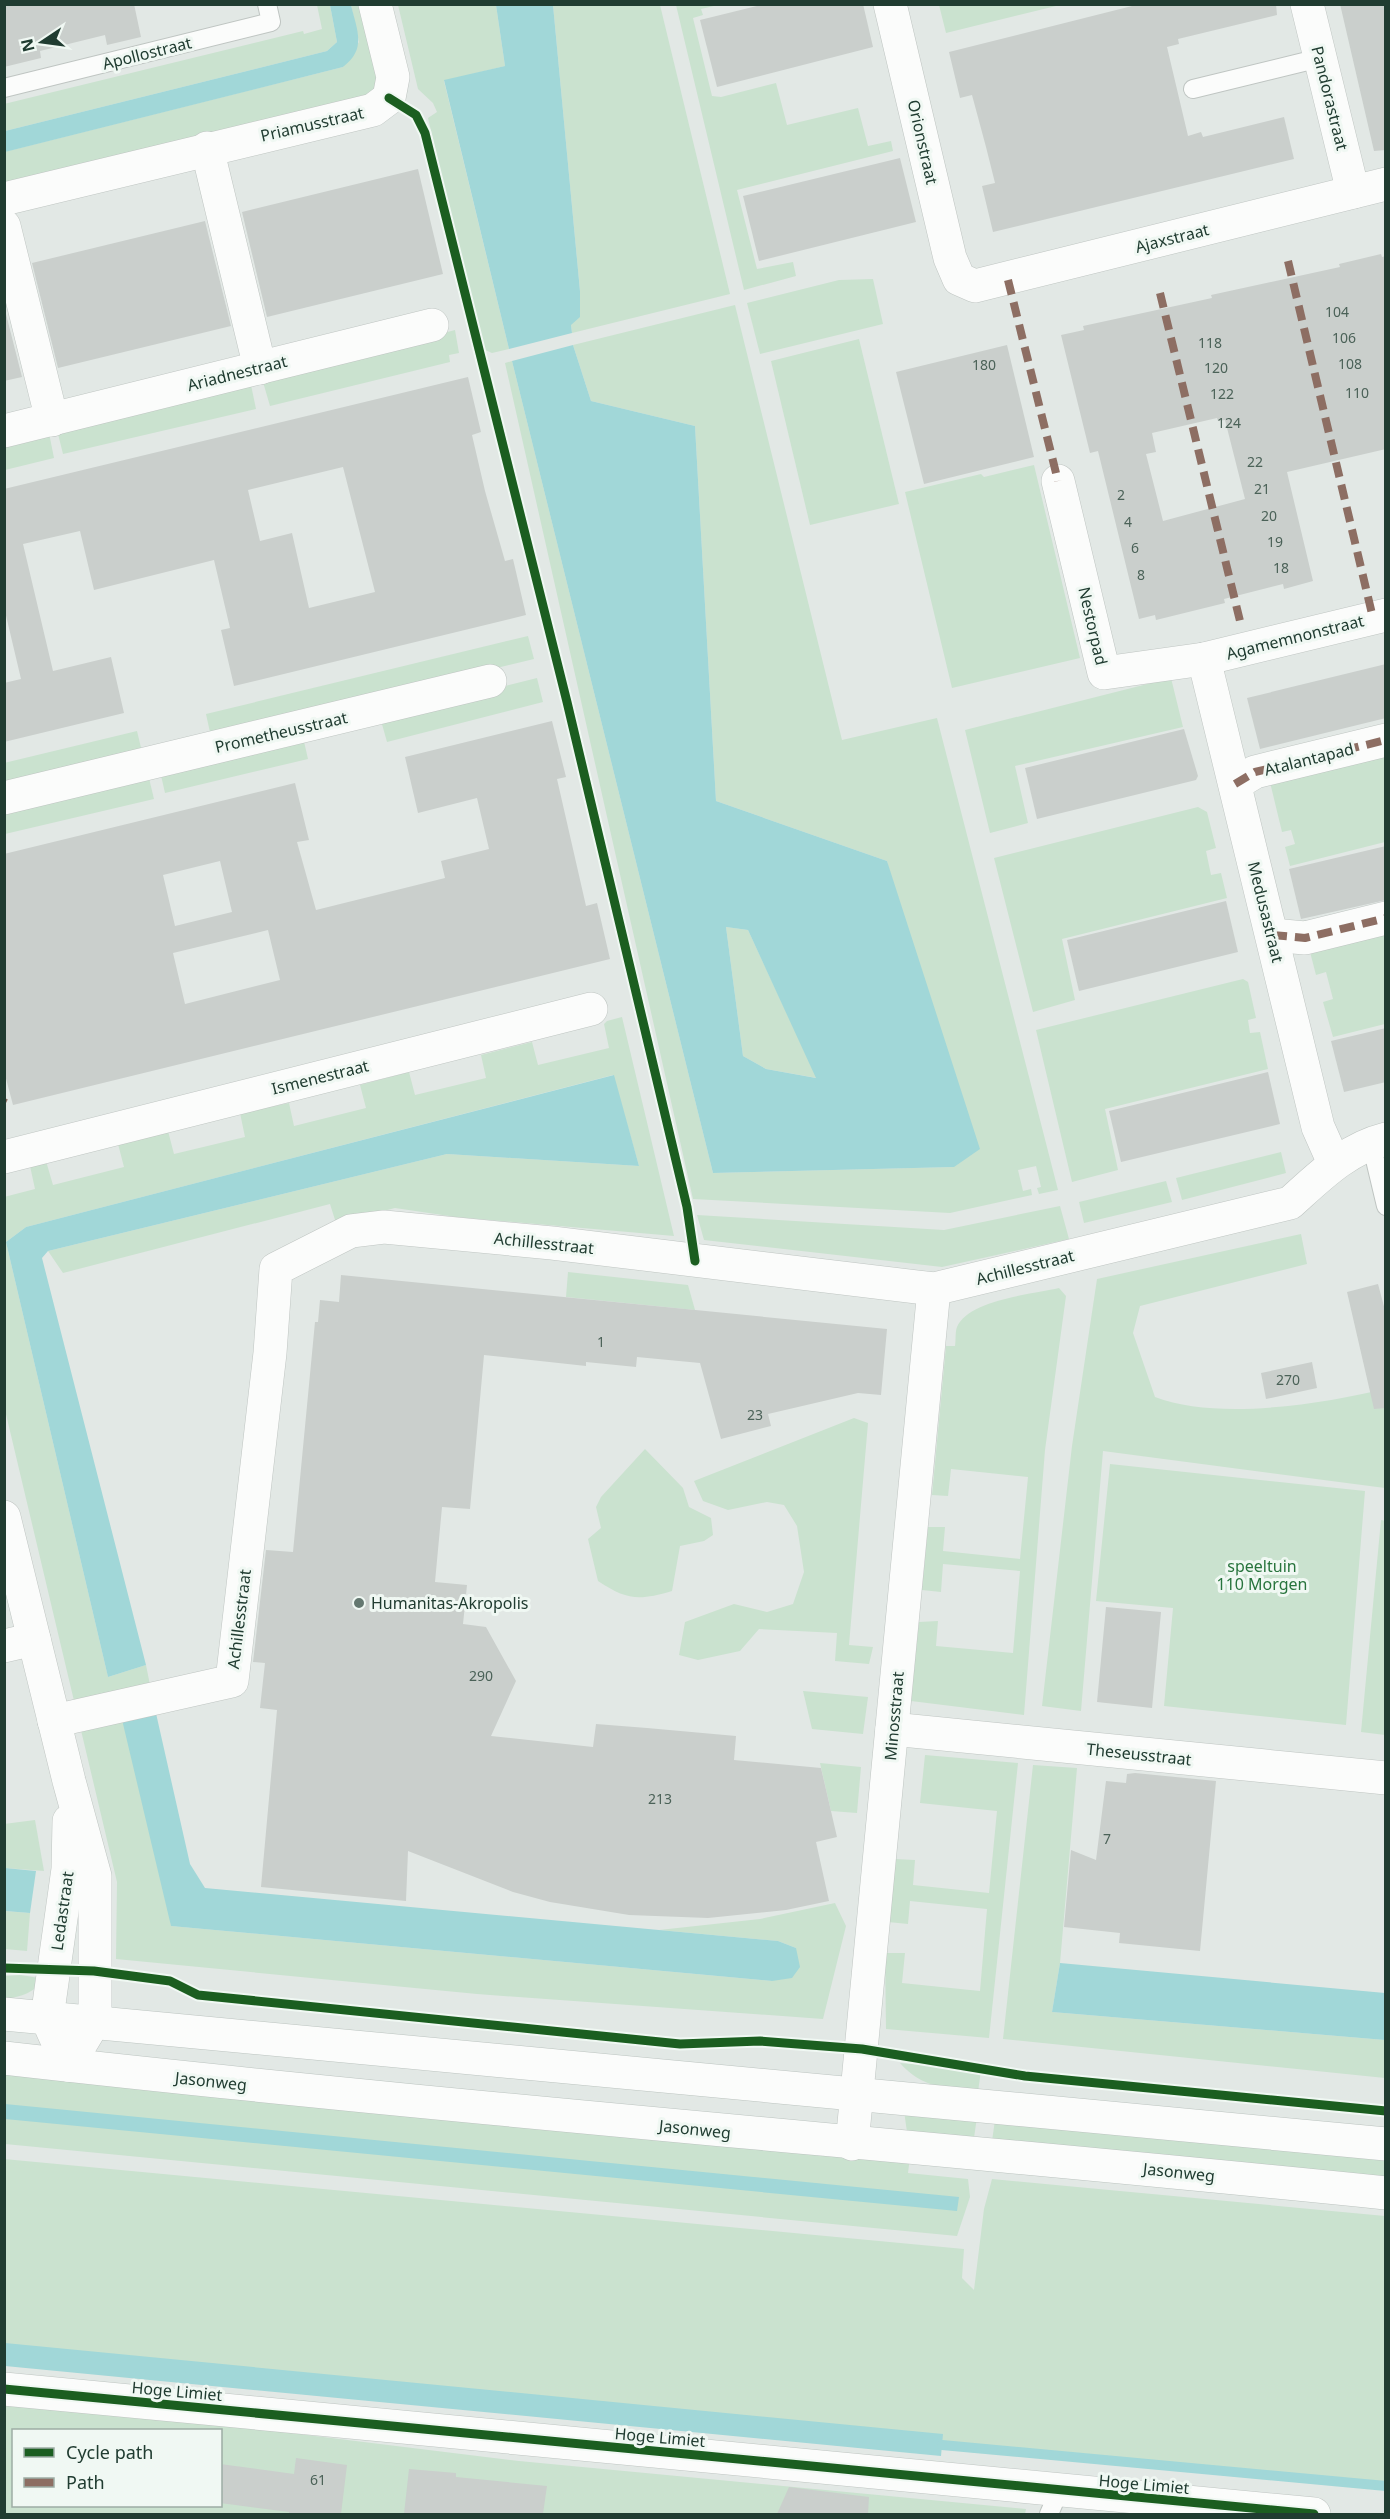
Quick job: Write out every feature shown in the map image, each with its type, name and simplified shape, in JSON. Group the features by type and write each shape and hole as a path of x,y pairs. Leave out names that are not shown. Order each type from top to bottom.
{"street":[{"name":"Priamusstraat","path":"4,199 207,148 373,110 389,98 393,77 375,4"},
{"name":"Orionstraat","path":"890,4 950,258 959,279"},
{"name":"Pandorastraat","path":"1307,4 1353,192"},
{"path":"207,148 260,368"},
{"name":"Ajaxstraat","path":"959,279 975,286 1008,280 1386,184"},
{"path":"4,226 52,420"},
{"name":"Ariadnestraat","path":"4,431 432,325"},
{"name":"Nestorpad","path":"1058,481 1104,673 1204,659"},
{"name":"Agamemnonstraat","path":"1204,659 1386,615"},
{"name":"Medusastraat","path":"1204,659 1318,1127 1334,1163"},
{"name":"Prometheusstraat","path":"4,798 490,681"},
{"name":"Atalantapad","path":"1235,784 1256,772 1386,740"},
{"path":"1272,935 1305,938 1386,918"},
{"name":"Ismenestraat","path":"4,1157 591,1009"},
{"name":"Achillesstraat","path":"54,1721 232,1681 270,1353 276,1269 351,1231 384,1227 552,1243 934,1289 1290,1203 1334,1163 1378,1141"},
{"name":"Minosstraat","path":"852,2144 934,1289"},
{"name":"Ledastraat","path":"4,1517 19,1642 54,1721 95,1876 94,2020 68,2065"},
{"name":"Theseusstraat","path":"892,1729 1386,1778"},
{"name":"Ledastraat","path":"47,2018 68,1869 69,1781"},
{"path":"4,2014 94,2020 1386,2144"},
{"path":"47,2018 68,2065"},
{"name":"Jasonweg","path":"4,2058 852,2144 981,2152 1386,2193"},
{"name":"Hoge Limiet","path":"4,2389 1054,2503 1314,2514"}],"lane":[{"name":"Apollostraat","path":"4,88 271,22 267,4"},
{"path":"1193,89 1320,58"},
{"path":"1378,1141 1386,1206"}],"green space":[{"path":"939,4 1060,5 946,33"},
{"path":"317,5 330,5 337,42 327,51 5,131 4,104 303,31 304,34 322,29"},
{"path":"351,5 363,5 380,73 374,91 362,100 5,187 4,152 343,67 359,42"},
{"path":"398,5 496,5 505,66 444,81 509,349 492,353 483,349 428,118 437,112 433,103 418,89"},
{"path":"553,5 660,5 730,294 572,333 571,325 580,291"},
{"path":"676,5 718,5 701,9 703,15 693,18 712,96 721,97 776,83 787,125 858,108 868,146 891,141 893,151 737,190 757,269 793,262 796,276 744,290"},
{"path":"873,279 883,324 760,354 747,303 839,280"},
{"path":"735,305 842,740 937,718 1058,1190 1039,1194 1037,1188 1041,1187 1036,1166 1018,1170 1023,1191 1031,1189 1032,1195 950,1213 693,1199 505,363 512,361 713,1173 954,1167 887,861 716,801 695,426 591,401 573,345"},
{"path":"455,330 459,353 449,355 450,362 270,406 263,382"},
{"path":"859,339 899,504 810,525 771,361"},
{"path":"251,385 256,409 63,454 57,430"},
{"path":"49,433 54,458 5,470 4,443"},
{"path":"1034,465 1080,658 952,688 905,492 981,474 984,477"},
{"path":"528,636 534,659 211,737 206,714"},
{"path":"537,678 543,702 387,742 380,717"},
{"path":"1171,678 1183,727 1015,766 1028,823 990,833 965,730"},
{"path":"137,731 143,756 5,788 4,763"},
{"path":"303,737 308,759 165,793 160,771"},
{"path":"1385,748 1385,842 1290,866 1285,847 1295,844 1291,830 1282,832 1269,778"},
{"path":"148,774 154,799 5,834 4,808"},
{"path":"1198,807 1207,812 1216,848 1206,851 1211,875 1221,873 1227,898 1062,939 1075,1000 1033,1012 994,858"},
{"path":"726,927 748,930 817,1078 766,1069 743,1056"},
{"path":"1385,930 1385,1024 1333,1037 1323,1002 1333,999 1326,972 1316,975 1309,948"},
{"path":"1243,979 1248,982 1256,1018 1248,1020 1250,1033 1260,1032 1268,1069 1105,1109 1118,1170 1072,1182 1036,1030"},
{"path":"622,1017 674,1236 456,1217 395,1208 336,1223 330,1204 63,1273 48,1251 447,1154 639,1166 613,1075 26,1227 6,1242 108,1677 146,1665 153,1700 171,1926 772,1981 796,1948 778,1941 659,1930 760,1919 835,1903 846,1926 823,2019 477,1994 116,1959 117,1882 5,1410 4,1197 35,1189 30,1166 46,1161 53,1185 124,1167 118,1144 168,1131 174,1154 245,1137 240,1113 289,1103 294,1126 366,1108 360,1085 409,1072 415,1095 486,1078 481,1055 532,1042 538,1065 609,1048 604,1024"},
{"path":"1281,1152 1286,1173 1182,1200 1176,1178"},
{"path":"1166,1181 1172,1202 1084,1223 1079,1202"},
{"path":"1060,1206 1069,1239 942,1267 704,1240 697,1215 944,1230"},
{"path":"1301,1234 1307,1264 1140,1306 1133,1333 1155,1397 1180,1404 1208,1408 1270,1408 1331,1400 1385,1389 1385,1488 1103,1451 1081,1711 1042,1706 1072,1446 1097,1279"},
{"path":"568,1272 688,1285 695,1310 566,1297"},
{"path":"1059,1288 1066,1296 1045,1450 1024,1715 911,1701 919,1622 938,1621 936,1646 1013,1653 1020,1571 943,1564 941,1592 922,1590 928,1527 945,1527 943,1551 1020,1559 1028,1477 951,1469 948,1496 932,1495 946,1346 955,1346 957,1327 963,1318 974,1310 1002,1300"},
{"path":"854,1418 868,1423 849,1645 873,1647 869,1664 835,1661 837,1633 759,1629 740,1651 698,1660 679,1655 685,1622 734,1604 767,1612 793,1604 804,1572 797,1526 784,1505 767,1502 728,1510 703,1501 694,1481"},
{"path":"645,1449 683,1488 689,1507 711,1518 713,1535 704,1541 680,1546 672,1591 633,1597 617,1592 598,1581 588,1539 601,1528 596,1507 601,1497"},
{"name":"speeltuin 110 Morgen","path":"1110,1464 1365,1491 1346,1725 1164,1706 1173,1608 1096,1601"},
{"path":"1381,1520 1386,1521 1385,1735 1361,1732"},
{"path":"803,1691 868,1697 863,1734 812,1729"},
{"path":"925,1755 1018,1763 989,2038 886,2029 885,1953 905,1953 902,1983 980,1991 987,1909 910,1901 908,1924 888,1922 895,1859 915,1860 913,1885 989,1893 997,1811 920,1803"},
{"path":"820,1763 861,1767 857,1813 831,1811"},
{"path":"1033,1765 1077,1768 1060,1963 1052,2012 1385,2040 1385,2078 1003,2039"},
{"path":"35,1820 44,1871 5,1868 4,1824"},
{"path":"4,1911 30,1913 27,1951 5,1949"},
{"path":"21,1975 45,1979 27,1993 5,1999 4,1976"},
{"path":"900,2063 981,2070 978,2092 936,2086 917,2078"},
{"path":"4,2070 910,2157 908,2173 968,2179 970,2197 957,2236 5,2144"},
{"path":"904,2111 977,2117 974,2138 907,2132"},
{"path":"995,2120 1385,2159 1385,2179 992,2141"},
{"path":"4,2159 964,2249 962,2278 974,2290 984,2209 992,2179 1385,2216 1385,2489 634,2419 5,2364"},
{"path":"5,2403 143,2415 519,2461 1026,2509 1025,2514 5,2514"}],"water":[{"path":"330,5 351,5 357,31 358,46 343,67 5,152 5,131 327,51 337,42"},
{"path":"496,5 553,5 580,291 580,317 571,325 572,333 509,349 444,80 505,66"},
{"path":"573,345 591,401 695,426 716,801 887,861 980,1149 954,1167 713,1173 512,361","holes":["726,927 748,930 816,1078 766,1069 743,1056"]},
{"path":"614,1075 639,1166 447,1154 48,1251 42,1258 146,1665 108,1677 6,1242 26,1227"},
{"path":"153,1700 190,1864 205,1888 778,1941 796,1948 800,1967 792,1978 772,1981 171,1926 119,1707"},
{"path":"5,1868 36,1871 30,1913 5,1911"},
{"path":"1060,1963 1385,1993 1385,2040 1052,2012"},
{"path":"5,2104 959,2197 957,2211 5,2119"},
{"path":"5,2343 943,2434 941,2456 5,2366"}],"building":[{"path":"4,4 134,4 141,37 107,45 105,35 40,51 41,58 4,67"},
{"path":"765,4 863,4 873,47 717,87 700,20"},
{"path":"1140,4 1276,4 1277,15 1178,39 1179,44 1167,47 1188,136 1201,132 1203,137 1284,117 1294,159 993,232 982,186 995,183 972,95 960,98 949,52"},
{"path":"1340,4 1386,4 1386,150 1374,151"},
{"path":"900,158 916,222 759,261 743,196"},
{"path":"418,169 443,274 267,317 242,212"},
{"path":"205,221 231,326 58,368 32,263"},
{"path":"1381,254 1382,257 1386,256 1386,449 1287,472 1313,581 1284,589 1283,584 1224,599 1225,603 1156,620 1155,615 1139,619 1098,451 1090,453 1061,335 1084,330 1083,326 1340,267 1339,264","holes":["1217,418 1218,421 1225,420 1245,499 1163,521 1146,454 1156,452 1152,433"]},
{"path":"4,306 22,377 4,381"},
{"path":"1007,345 1034,457 924,484 896,372"},
{"path":"468,377 481,432 472,435 485,491 505,561 513,559 526,615 234,686 221,630 230,628 214,560 94,590 80,531 23,544 53,671 111,657 124,713 4,742 4,683 21,679 4,607 4,489","holes":["343,467 375,592 309,608 292,533 260,541 248,490"]},
{"path":"1386,664 1386,718 1260,749 1247,698"},
{"path":"552,721 566,777 557,779 586,906 597,903 610,959 13,1105 4,1071 4,854 295,783 309,840 297,842 316,910 445,878 441,861 489,849 477,798 418,813 405,757","holes":["220,861 232,912 175,926 163,875","268,930 280,980 185,1004 173,953"]},
{"path":"1184,729 1198,776 1196,780 1037,819 1025,768"},
{"path":"1386,846 1386,900 1301,919 1289,869"},
{"path":"1226,901 1238,952 1079,991 1067,940"},
{"path":"1386,1028 1386,1082 1344,1092 1331,1041"},
{"path":"1268,1072 1280,1124 1121,1162 1109,1111"},
{"name":"Humanitas-Akropolis","path":"341,1275 887,1329 881,1395 858,1393 768,1414 771,1426 721,1439 700,1363 637,1357 636,1367 586,1362 586,1366 484,1355 470,1509 442,1507 435,1582 467,1585 463,1624 486,1627 516,1681 491,1736 593,1747 596,1724 736,1736 734,1760 821,1768 837,1837 816,1842 829,1901 786,1910 708,1918 629,1915 550,1902 513,1892 408,1851 406,1901 261,1887 277,1710 260,1708 265,1663 253,1662 266,1550 293,1552 315,1322 318,1322 320,1300 339,1302"},
{"path":"1378,1284 1386,1314 1386,1408 1374,1409 1347,1292"},
{"path":"1312,1362 1317,1388 1266,1399 1261,1373"},
{"path":"1106,1607 1161,1612 1152,1708 1097,1702"},
{"path":"1127,1774 1216,1781 1200,1951 1119,1943 1120,1933 1064,1927 1071,1850 1096,1860 1106,1781 1126,1783"},
{"path":"296,2458 347,2465 341,2514 289,2514 289,2512 222,2503 222,2464 294,2474"},
{"path":"409,2469 456,2473 456,2477 547,2486 543,2514 404,2514"},
{"path":"789,2487 869,2497 868,2514 777,2514"}],"waterway":[{"path":"942,2445 1386,2486"}],"marked path":[{"path":"1288,261 1373,618"},
{"path":"1008,280 1058,481"},
{"path":"1160,293 1240,621"},
{"path":"1235,784 1255,772 1386,740"},
{"path":"1272,935 1305,938 1386,918"}],"cycle path":[{"path":"389,98 416,115 425,133 567,702 687,1207 695,1261"},
{"path":"4,1968 94,1971 170,1981 198,1995 680,2044 760,2041 862,2049 1025,2076 1386,2111"},
{"path":"4,2389 1314,2514"}],"place":[{"name":"Humanitas-Akropolis","path":"359,1603"}]}
